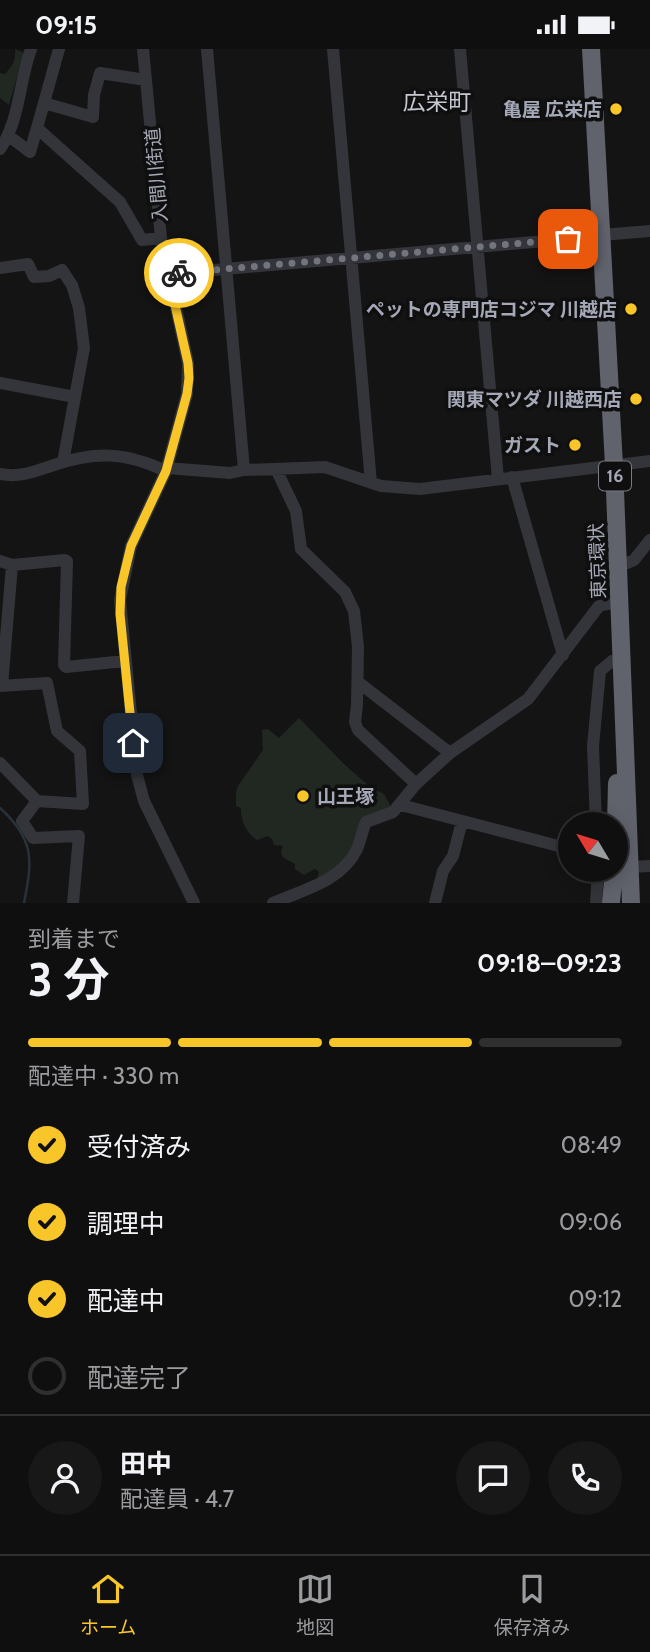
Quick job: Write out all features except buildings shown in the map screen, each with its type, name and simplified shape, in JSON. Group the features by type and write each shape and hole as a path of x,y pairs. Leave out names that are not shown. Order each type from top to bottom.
{"highway":[{"name":"東京環状","path":"580,49 596,236"},
{"name":"東京環状","path":"591,49 596,236 608,466 618,567 636,867 632,903"},
{"name":"東京環状","path":"608,466 608,604 620,903"},
{"path":"616,812 617,783"},
{"path":"611,903 636,867"}],"street":[{"path":"0,149 9,135 32,49"},
{"path":"9,135 30,152 59,49"},
{"name":"入間川街道","path":"143,49 161,238 189,378 167,469 139,526 125,568 120,600 133,743 144,801 194,903"},
{"path":"207,49 244,470"},
{"path":"333,49 371,483"},
{"path":"460,49 498,479"},
{"path":"44,103 93,117 94,95 100,73 146,80"},
{"path":"37,128 120,202 142,240 161,238"},
{"path":"168,274 650,231"},
{"path":"0,268 28,264 34,277 49,276 62,270 79,308 84,348 63,463"},
{"path":"0,383 75,397"},
{"path":"0,474 24,475 100,454 116,454 167,469 230,473 244,470 326,467 371,483 420,489 650,461"},
{"path":"276,469 296,511 301,549 345,592 354,611 358,646 355,722 358,730 416,784"},
{"path":"512,477 562,655"},
{"path":"618,567 634,560 650,540"},
{"path":"0,762 37,801 83,804 80,751 57,731 47,683 1,686 6,563 67,561 66,667 125,661"},
{"path":"273,903 331,878 341,870 353,855 366,822 393,812 416,784 450,753 528,699 599,606 608,604"},
{"path":"596,812 593,746 600,671 612,661"},
{"path":"358,682 450,753"},
{"path":"37,801 22,821 33,838 79,836 73,903"},
{"path":"401,805 558,846"},
{"path":"435,903 443,871 453,856 462,821"},
{"path":"636,867 650,875"},
{"path":"596,903 597,882"}],"shaded area":[{"path":"15,49 24,53 9,105 0,98 0,73 5,74 12,65"},
{"path":"299,718 344,764 370,787 384,794 390,805 390,808 363,817 358,853 317,880 319,872 315,869 304,875 295,869 295,864 282,856 283,846 274,845 268,836 257,840 253,837 243,822 241,808 236,806 238,786 263,750 262,730 268,729 279,738"}],"waterway":[{"path":"0,808 19,830 28,851 29,874 24,903"}],"way so far":[{"path":"179,273 568,239"}],"place":[{"name":"亀屋 広栄店","path":"616,109"},
{"name":"ペットの専門店コジマ 川越店","path":"631,309"},
{"name":"関東マツダ 川越西店","path":"636,399"},
{"name":"ガスト","path":"575,445"},
{"name":"山王塚","path":"303,796"}],"district":[{"name":"広栄町","path":"437,102"}],"route":[{"path":"133,743 120,600 131,546 166,471 187,394 189,378 186,349 168,274 179,273"}]}
